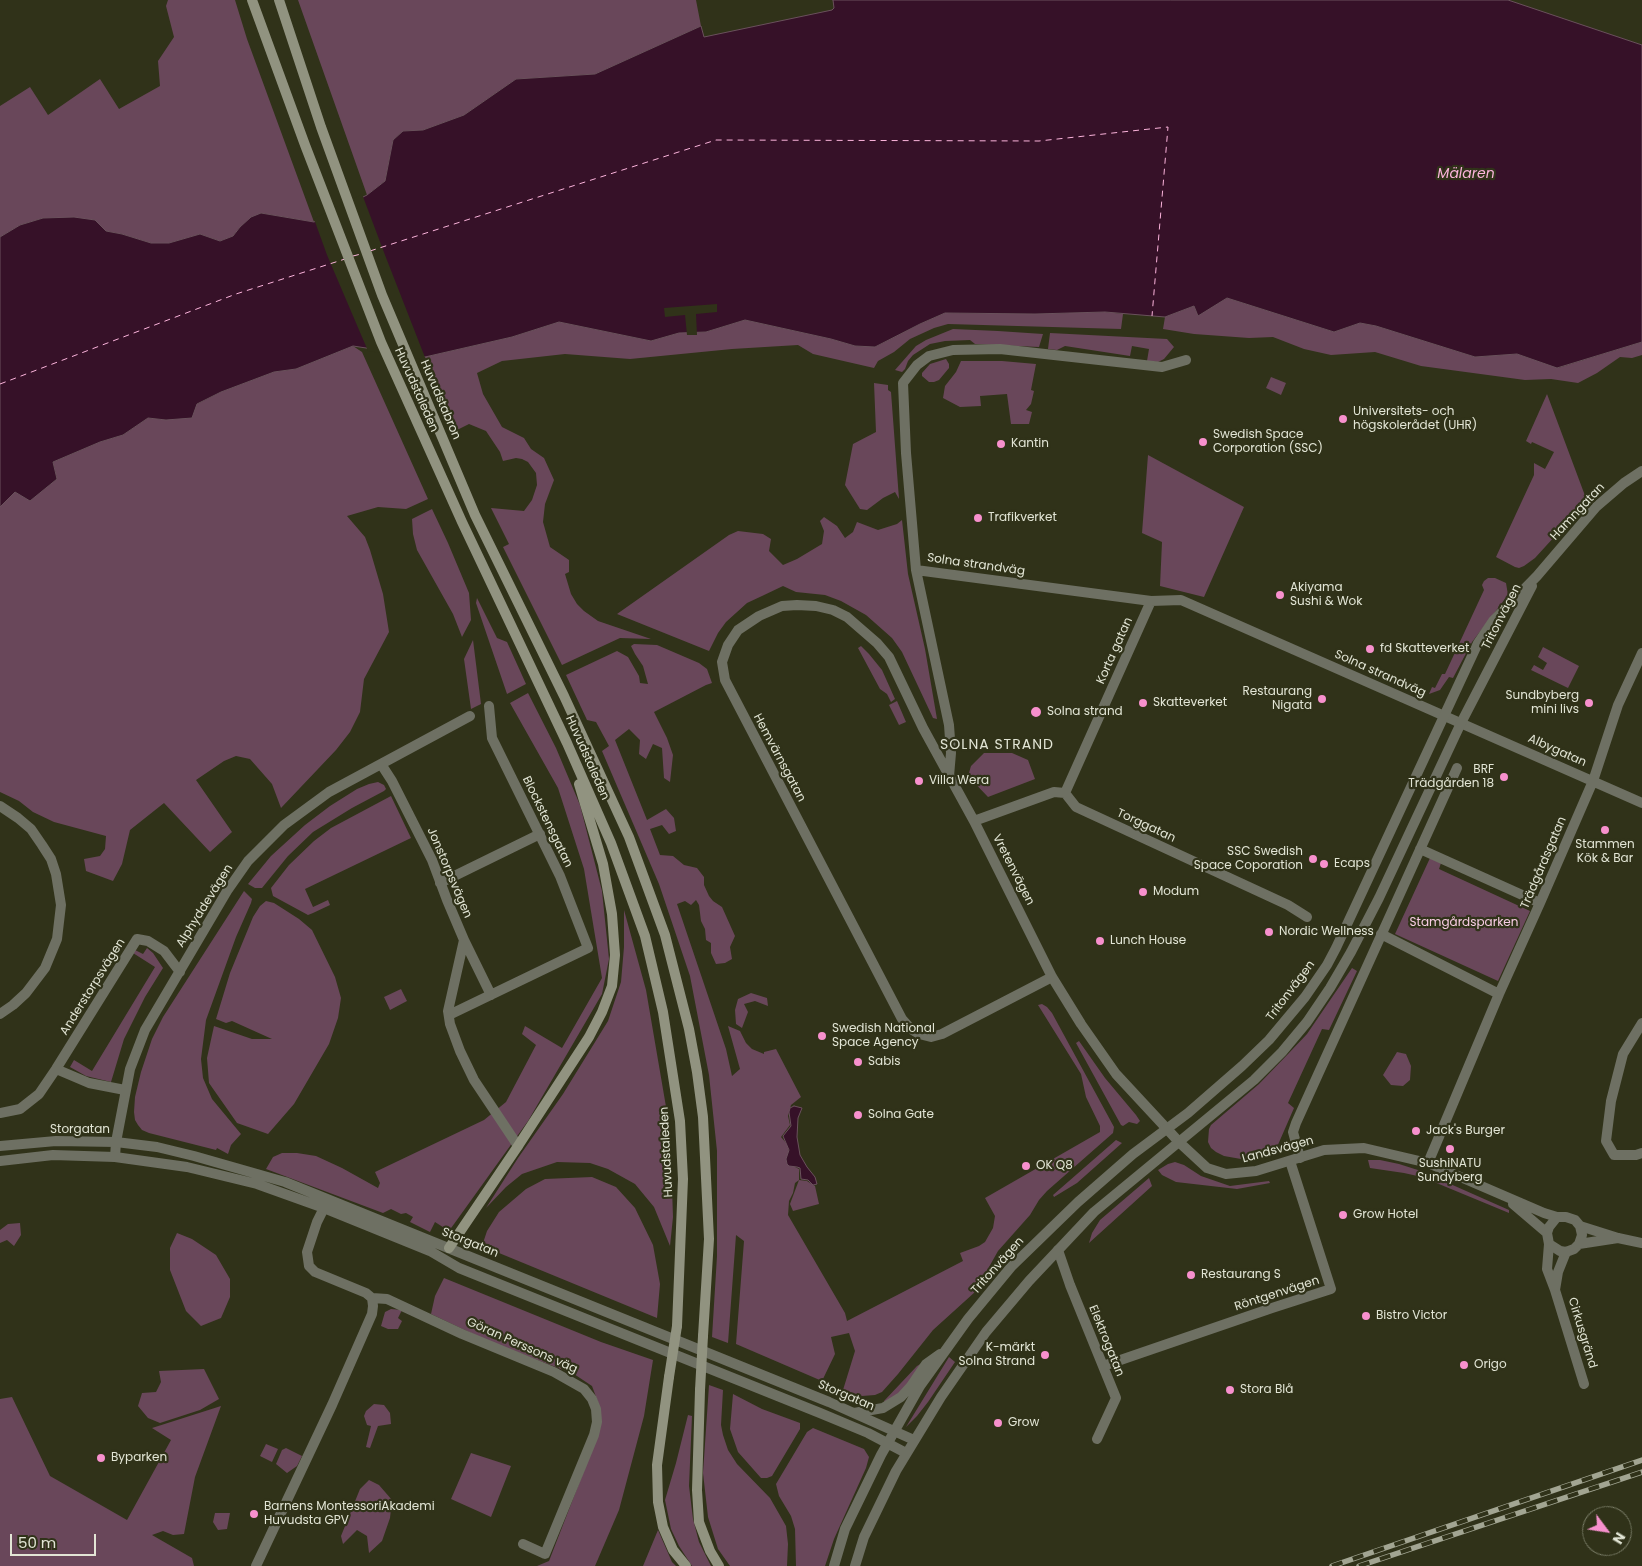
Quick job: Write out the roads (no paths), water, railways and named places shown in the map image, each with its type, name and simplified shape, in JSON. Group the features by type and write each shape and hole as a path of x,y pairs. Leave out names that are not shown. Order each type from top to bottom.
{"main road":[{"name":"Huvudstaleden","path":"252,0 378,334 462,522 567,743 615,852 645,936 664,1012 680,1121 683,1179 678,1326 657,1464 658,1502 663,1527 673,1550 686,1566"},
{"name":"Huvudstabron","path":"281,5 321,128 382,295 475,515"},
{"name":"Huvudstaleden","path":"475,515 628,837 665,935 689,1029 703,1117 709,1238 700,1390 697,1490 699,1522 710,1551 719,1566"},
{"path":"448,1248 518,1146 589,1037 602,1012 612,986 615,955 603,864 567,743"}],"street":[{"name":"Solna strandväg","path":"1186,360 1162,367 977,348 943,351 929,356 916,365 903,383 906,453 916,570 1151,601 1181,600 1461,723"},
{"name":"Hamngatan","path":"1537,576 1596,507 1624,482 1642,471"},
{"path":"916,570 948,726 949,777"},
{"name":"Tritonvägen","path":"834,1566 845,1529 887,1443 920,1386 968,1319 1011,1267 1078,1202 1134,1154 1188,1113 1268,1040 1294,1012 1316,982 1336,948 1483,636 1493,621 1537,576"},
{"name":"Tritonvägen","path":"855,1566 864,1537 906,1453 941,1397 986,1332 1029,1281 1094,1212 1254,1080 1282,1052 1307,1022 1351,952 1379,898 1461,723 1537,576"},
{"name":"Korta gatan","path":"1065,793 1151,601"},
{"name":"Hemvärnsgatan","path":"949,777 923,728 889,656 847,617 833,610 816,606 782,606 759,616 738,630 728,645 722,662 725,680 730,691 894,1006 911,1029 919,1034 931,1037 942,1034 1052,977"},
{"name":"Trädgårdsgatan","path":"1428,1163 1498,994 1540,903 1592,780 1618,705 1642,653"},
{"name":"Blockstensgatan","path":"489,706 492,738 560,876 588,948 491,995"},
{"name":"Alphyddevägen","path":"115,1156 130,1069 145,1030 227,891 248,861 284,825 329,792 470,716"},
{"name":"Albygatan","path":"1461,723 1642,803"},
{"name":"Jonstorpsvägen","path":"381,764 392,781 428,851 464,940 491,995"},
{"path":"1295,1159 1294,1132 1296,1123 1457,768"},
{"name":"Vretenvägen","path":"949,777 974,821 1052,977 1081,1024 1116,1074 1180,1142"},
{"path":"974,821 1054,792 1065,793"},
{"name":"Torggatan","path":"1065,793 1076,807 1288,905 1307,917"},
{"path":"0,806 31,829 42,845 54,866 61,905 57,939 46,968 13,1005 0,1014"},
{"path":"440,883 540,834"},
{"path":"1420,849 1540,903"},
{"path":"1381,934 1498,994"},
{"name":"Anderstorpsvägen","path":"0,1113 20,1109 39,1094 137,939 148,941 164,951 180,972"},
{"path":"464,940 448,1011 449,1016 460,1051 474,1080 518,1146"},
{"path":"449,1016 491,995"},
{"path":"1642,1023 1623,1054 1611,1101 1606,1141 1614,1156 1642,1153"},
{"path":"56,1069 89,1083 125,1090"},
{"name":"Storgatan","path":"0,1146 56,1141 116,1142 158,1147 285,1182 430,1251 459,1268 820,1413 906,1453"},
{"name":"Landsvägen","path":"1180,1142 1207,1168 1226,1174 1248,1172 1324,1150 1364,1148 1428,1163 1504,1197 1557,1217 1575,1220 1580,1226 1618,1238 1642,1243"},
{"name":"Storgatan","path":"0,1161 53,1155 115,1156 187,1168 257,1184 326,1203 448,1248 854,1413 914,1440"},
{"name":"Röntgenvägen","path":"1103,1366 1330,1289 1295,1159"},
{"name":"Landsvägen","path":"1504,1197 1560,1251 1566,1252 1574,1249 1579,1244 1618,1238"},
{"name":"Göran Perssons väg","path":"326,1203 307,1252 308,1266 315,1272 366,1293 372,1298 388,1299 462,1334 554,1372 584,1389 592,1399 596,1410 597,1422 594,1435 545,1554 523,1544"},
{"path":"1548,1238 1549,1227 1557,1217"},
{"path":"1579,1244 1582,1235 1580,1226"},
{"name":"Cirkusgränd","path":"1548,1238 1547,1269 1584,1384"},
{"name":"Elektrogatan","path":"1058,1250 1116,1398 1097,1439"},
{"name":"Cirkusgränd","path":"1555,1290 1558,1272 1566,1252"},
{"path":"256,1566 362,1339 374,1306 372,1298"},
{"path":"854,1413 883,1408 901,1397 926,1364 945,1351"}],"water":[{"name":"Mälaren","path":"833,0 1508,0 1642,45 1642,342 1557,368 1517,354 1475,357 1376,326 1360,323 1334,332 1227,298 1198,316 1194,306 1165,317 1105,312 1035,314 945,313 875,347 855,346 745,320 706,332 679,333 651,341 559,322 512,337 425,357 353,346 296,369 274,372 221,392 197,404 192,418 166,420 148,418 123,435 100,442 53,462 57,479 30,501 15,492 0,507 0,237 20,225 43,218 74,217 95,220 106,231 151,243 169,243 200,234 220,241 233,236 251,217 261,213 314,222 367,195 385,181 393,140 403,131 423,130 464,115 516,79 595,74 701,26 704,37 832,10 834,8"},
{"path":"794,1106 802,1108 798,1118 797,1137 800,1155 815,1177 817,1184 813,1185 808,1180 801,1179 800,1168 787,1164 786,1159 789,1150 783,1136 791,1126 789,1112 790,1108"}],"railway":[{"path":"1332,1566 1642,1460"},
{"path":"1359,1566 1642,1472"}],"place":[{"name":"Universitets- och högskolerådet (UHR)","path":"1343,419"},
{"name":"Swedish Space Corporation (SSC)","path":"1203,442"},
{"name":"Kantin","path":"1001,444"},
{"name":"Trafikverket","path":"978,518"},
{"name":"Akiyama Sushi & Wok","path":"1280,595"},
{"name":"fd Skatteverket","path":"1370,649"},
{"name":"Restaurang Nigata","path":"1322,699"},
{"name":"Skatteverket","path":"1143,703"},
{"name":"Sundbyberg mini livs","path":"1589,703"},
{"name":"Solna strand","path":"1036,712"},
{"name":"BRF Trädgården 18","path":"1504,777"},
{"name":"Villa Wera","path":"919,781"},
{"name":"Stammen Kök & Bar","path":"1605,830"},
{"name":"SSC Swedish Space Coporation","path":"1313,859"},
{"name":"Ecaps","path":"1324,864"},
{"name":"Modum","path":"1143,892"},
{"name":"Nordic Wellness","path":"1269,932"},
{"name":"Lunch House","path":"1100,941"},
{"name":"Swedish National Space Agency","path":"822,1036"},
{"name":"Sabis","path":"858,1062"},
{"name":"Solna Gate","path":"858,1115"},
{"name":"Jack's Burger","path":"1416,1131"},
{"name":"SushiNATU Sundyberg","path":"1450,1149"},
{"name":"OK Q8","path":"1026,1166"},
{"name":"Grow Hotel","path":"1343,1215"},
{"name":"Restaurang S","path":"1191,1275"},
{"name":"Bistro Victor","path":"1366,1316"},
{"name":"K-märkt Solna Strand","path":"1045,1355"},
{"name":"Origo","path":"1464,1365"},
{"name":"Stora Blå","path":"1230,1390"},
{"name":"Grow","path":"998,1423"},
{"name":"Byparken","path":"101,1458"},
{"name":"Barnens MontessoriAkademi Huvudsta GPV","path":"254,1514"}],"district":[{"name":"SOLNA STRAND","path":"997,745"}],"park label":[{"name":"Stamgårdsparken","path":"1464,923"}]}
